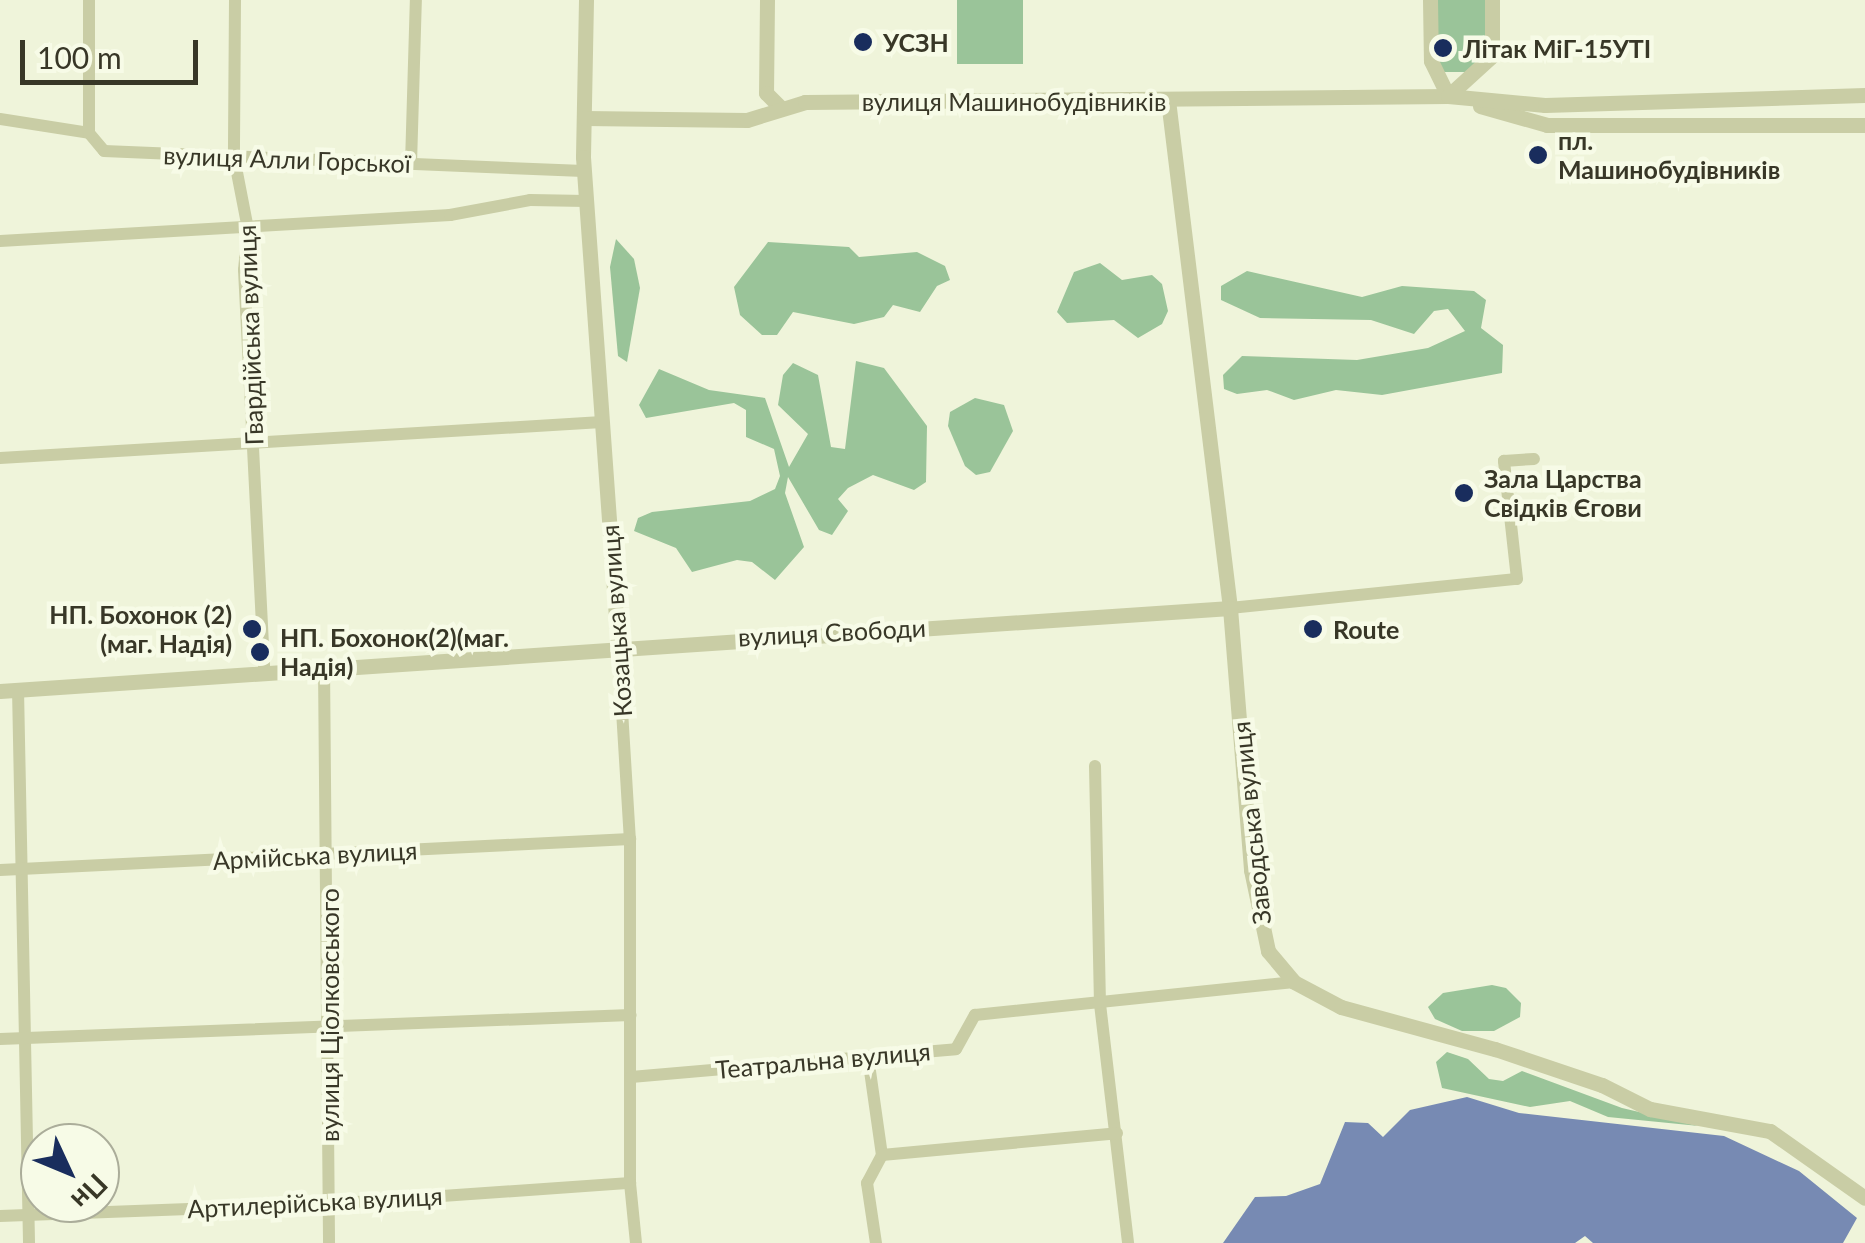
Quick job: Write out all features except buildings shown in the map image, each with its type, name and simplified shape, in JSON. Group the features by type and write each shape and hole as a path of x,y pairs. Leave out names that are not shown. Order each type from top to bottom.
{"street":[{"path":"88,133 89,0"},
{"name":"Гвардійська вулиця","path":"235,0 234,157 248,229 244,270 264,671"},
{"path":"411,164 416,0"},
{"name":"Козацька вулиця","path":"586,0 584,172 630,839 630,1183 636,1243"},
{"path":"767,0 766,93 782,108"},
{"path":"1430,0 1432,61 1448,96 1492,56 1492,0"},
{"name":"вулиця Машинобудівників","path":"584,118 748,120 806,102 1448,96 1545,104 1865,95"},
{"name":"вулиця Машинобудівників","path":"1448,96 1547,125 1865,125"},
{"name":"Заводська вулиця","path":"1168,100 1230,608 1258,918 1268,951 1294,982 1341,1007 1512,1055 1650,1109 1770,1131 1865,1198"},
{"name":"вулиця Алли Горської","path":"0,119 88,133 104,151 584,172"},
{"path":"0,240 450,216 530,200 586,201"},
{"path":"0,458 602,422"},
{"name":"вулиця Свободи","path":"0,691 618,644 1230,608 1517,578 1504,462 1534,459"},
{"name":"вулиця Ціолковського","path":"324,666 331,1022 330,1243"},
{"path":"18,690 26,1123"},
{"path":"1095,766 1100,1004 1128,1243"},
{"name":"Армійська вулиця","path":"0,870 630,839"},
{"name":"Театральна вулиця","path":"630,1077 956,1049 975,1015 1294,982"},
{"path":"0,1039 331,1022 631,1015"},
{"path":"868,1056 882,1155 868,1183 876,1243"},
{"path":"882,1155 1116,1134"},
{"name":"Артилерійська вулиця","path":"120,1211 328,1204 630,1183"}],"green space":[{"path":"957,0 1023,0 1023,64 957,64"},
{"path":"1438,0 1486,0 1486,72 1438,72"},
{"path":"616,239 634,259 640,288 627,362 618,356 610,267"},
{"path":"768,242 849,247 859,257 917,252 945,266 950,280 937,286 920,312 893,305 884,317 854,324 793,312 777,335 762,335 740,315 734,287"},
{"path":"1100,263 1122,280 1152,275 1162,284 1168,311 1162,324 1138,338 1114,320 1067,323 1057,312 1074,272"},
{"path":"1247,271 1362,297 1402,286 1474,291 1486,300 1481,328 1503,345 1502,373 1382,395 1336,390 1294,400 1267,390 1237,394 1224,389 1223,375 1242,356 1357,360 1428,348 1465,331 1448,309 1434,311 1414,334 1371,320 1260,318 1221,300 1221,286"},
{"path":"856,361 884,368 927,426 926,482 914,490 873,475 848,488 838,499 848,511 832,535 819,530 788,477 785,493 804,547 775,580 752,562 737,560 692,572 676,548 634,531 638,518 652,512 750,501 775,489 780,476 774,449 746,437 746,410 734,403 646,418 639,405 659,369 709,390 765,398 789,467 808,434 778,405 783,375 793,363 818,375 831,447 845,449"},
{"path":"975,398 1004,405 1013,431 990,472 976,475 965,466 948,426 950,412"},
{"path":"1492,985 1506,988 1521,1003 1520,1017 1494,1031 1462,1031 1435,1019 1428,1007 1443,993"},
{"path":"1447,1052 1468,1059 1489,1079 1503,1081 1522,1071 1622,1108 1699,1126 1608,1117 1570,1101 1530,1107 1442,1088 1436,1062"}],"water":[{"path":"1467,1097 1519,1113 1724,1136 1799,1171 1857,1218 1843,1243 1593,1243 1585,1236 1575,1243 1223,1243 1255,1197 1286,1196 1320,1184 1345,1122 1368,1123 1383,1137 1410,1110"}],"place":[{"name":"УСЗН","path":"863,42"},
{"name":"Літак МіГ-15УТІ","path":"1443,48"},
{"name":"пл. Машинобудівників","path":"1538,155"},
{"name":"Зала Царства Свідків Єгови","path":"1464,493"},
{"name":"НП. Бохонок (2) (маг. Надія)","path":"252,629"},
{"name":"Route","path":"1313,629"},
{"name":"НП. Бохонок(2)(маг. Надія)","path":"260,652"}]}
